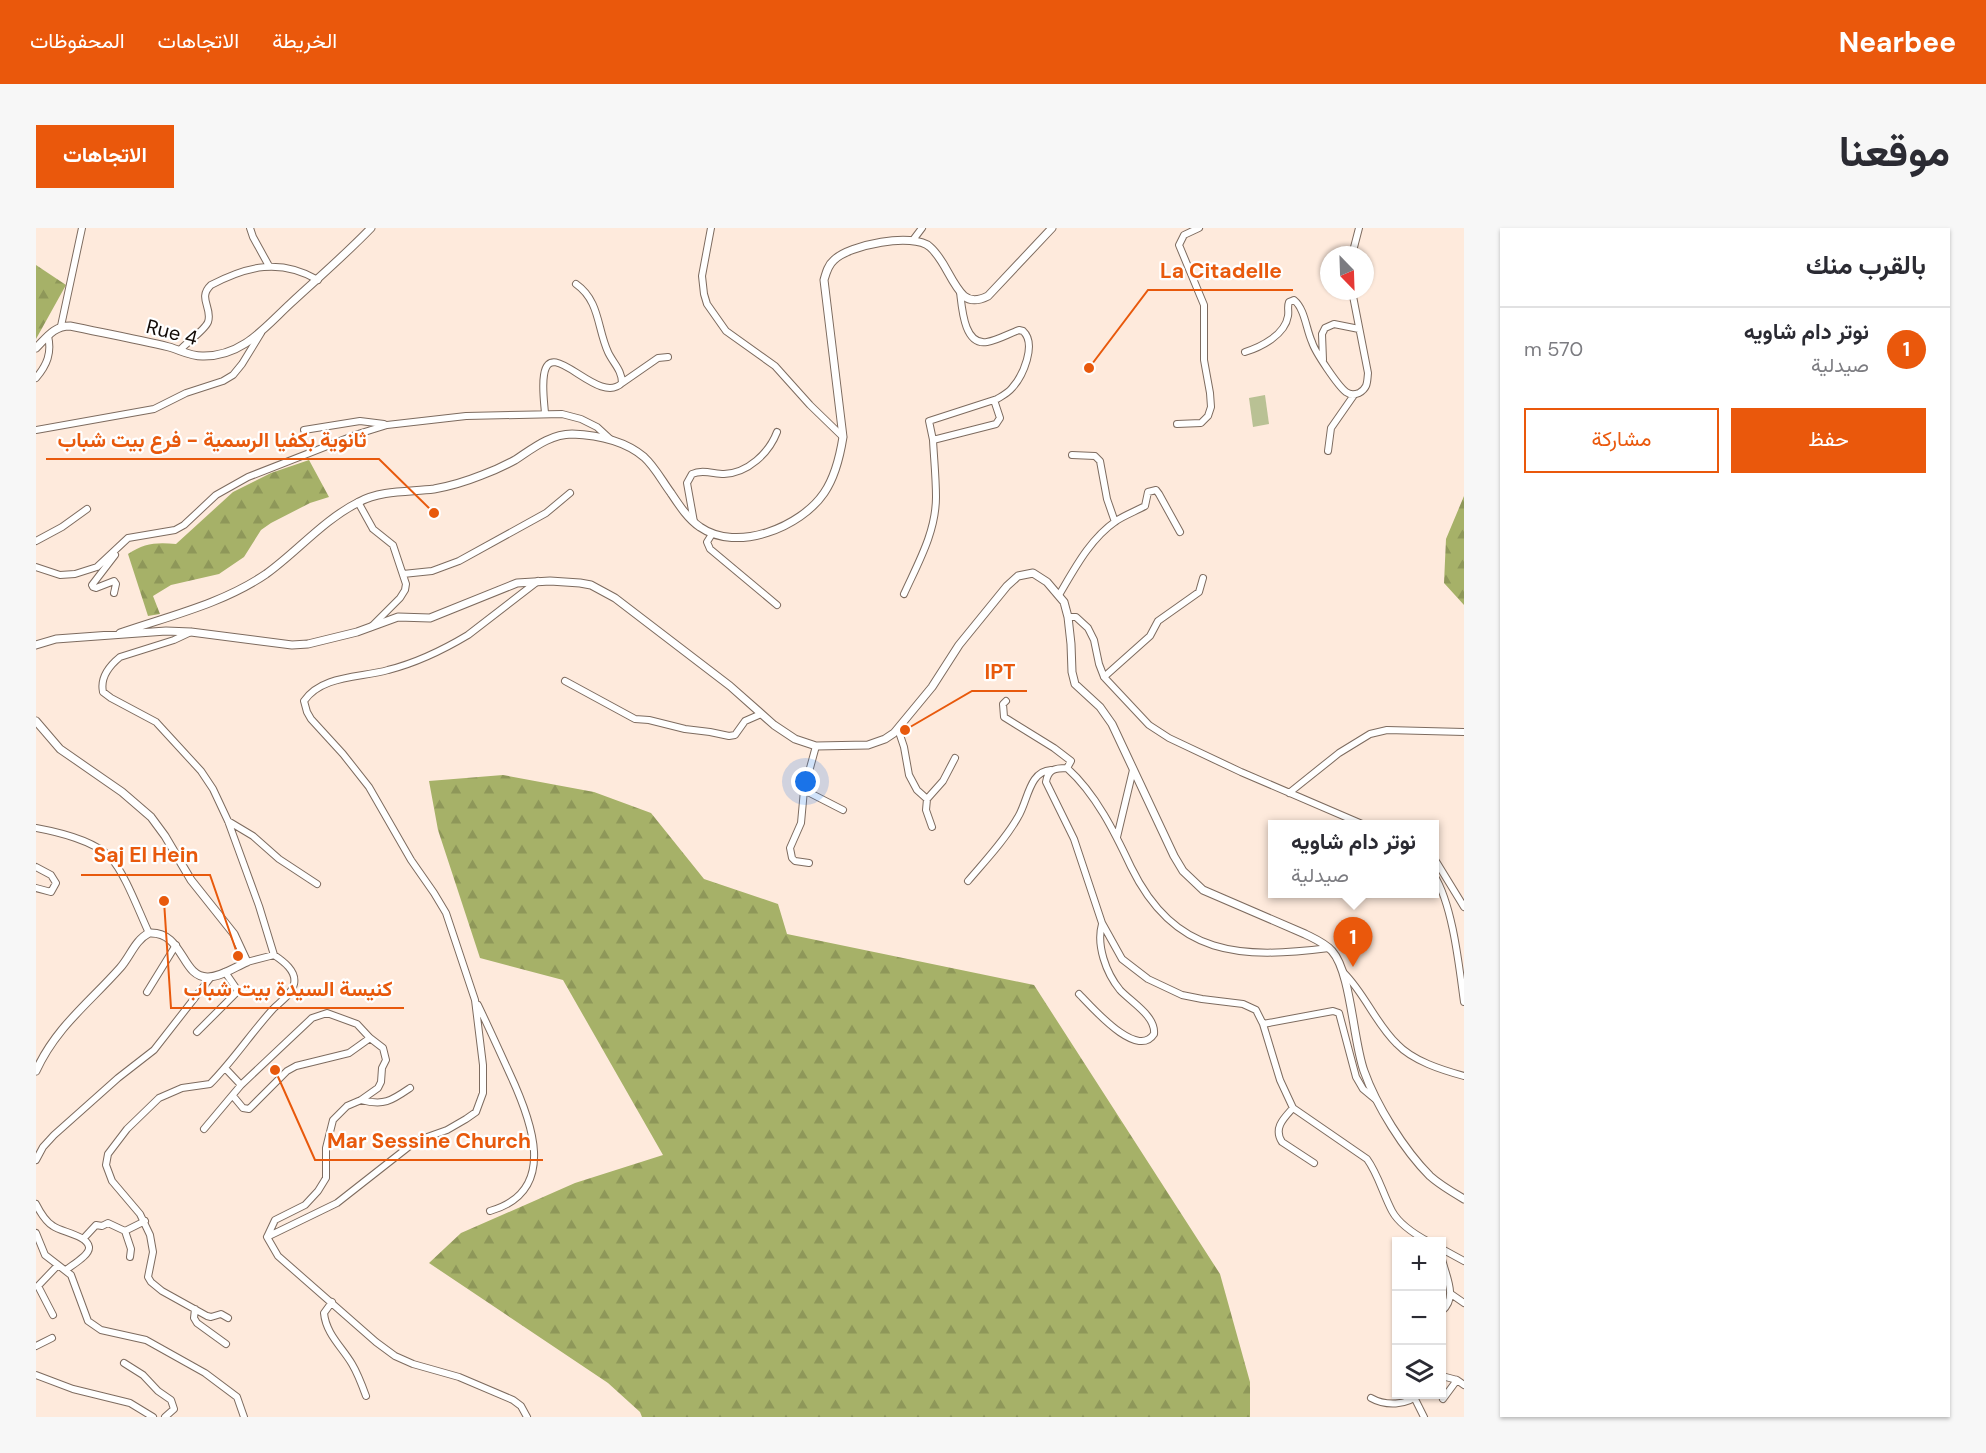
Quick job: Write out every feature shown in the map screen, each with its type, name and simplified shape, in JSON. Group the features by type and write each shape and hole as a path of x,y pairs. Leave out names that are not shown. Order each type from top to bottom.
{"street":[{"path":"36,348 61,326 82,228"},
{"path":"250,228 269,266"},
{"name":"Rue 4","path":"61,326 180,350 197,356 213,356 237,347 261,333 371,228"},
{"path":"711,228 702,276 707,304 726,331 775,366 843,437"},
{"path":"913,240 922,228"},
{"path":"37,567 60,575 87,570 102,564 123,542 136,536 166,533 184,525 216,495 248,477 387,425 466,416 545,413 562,414 581,419 644,457 683,511 694,522 712,534 732,538 756,536 786,523 809,509 829,484 840,455 843,437 824,280 827,269 834,259 852,248 913,240 929,246 967,299 982,299 988,296 1052,228"},
{"path":"1178,424 1201,423 1208,416 1211,407 1204,360 1204,305 1179,245 1184,235 1199,228"},
{"path":"1354,246 1359,228"},
{"path":"180,350 207,323 208,316 204,298 207,288 211,285 259,267 269,266 299,271 318,280"},
{"path":"576,284 583,289 592,302 607,350 622,374 622,383"},
{"path":"904,594 926,546 934,517 936,497 933,440 929,421 932,418 994,400 1011,390 1027,360 1028,337 1023,331 1019,330 988,342 976,342 969,334 960,292"},
{"path":"1245,352 1264,344 1279,333 1288,317 1289,302 1294,300 1299,306 1312,342 1323,361 1346,392 1354,395"},
{"path":"1328,451 1331,428 1354,395 1366,387 1368,381 1354,300"},
{"path":"1323,361 1322,334 1325,327 1334,324 1359,329"},
{"path":"36,430 154,409 186,393 223,381 238,370 261,333"},
{"path":"36,378 46,365 50,349 48,336"},
{"path":"545,413 544,375 551,363 558,362 600,387 612,388 658,358 668,357"},
{"path":"933,440 996,424 1000,418 994,400"},
{"path":"304,430 360,421 387,425"},
{"path":"694,522 687,483 690,476 696,472 725,474 743,469 765,453 777,432"},
{"path":"111,636 203,606 234,593 266,574 324,525 358,502 389,493 437,488 476,478 558,436 572,434 611,439"},
{"path":"1072,455 1095,456 1100,461 1107,499 1115,522"},
{"path":"1059,595 1093,543 1115,522 1145,506 1148,492 1156,490 1180,532"},
{"path":"403,574 432,571 459,561 546,513 570,493"},
{"path":"358,502 373,529 393,545 403,574 405,591 371,627"},
{"path":"36,541 62,527 87,508"},
{"path":"712,534 707,542 711,549 777,605"},
{"path":"114,593 116,585 114,581 96,588 92,585 123,542"},
{"path":"36,645 56,639 166,631 292,645 308,644 357,632 398,617 430,618 517,584 538,581 580,583 591,585 608,594 730,686 761,714 795,739 816,746 868,745 885,739 897,729 932,687 959,645 1018,576 1033,573 1047,582 1065,606 1075,684 1106,713 1174,856 1195,883 1215,896 1305,934 1335,954 1344,973 1363,1069 1377,1100 1425,1171 1464,1199"},
{"path":"1104,677 1150,636 1158,621 1199,592 1203,578"},
{"path":"490,1211 502,1208 529,1184 533,1171 532,1131 523,1102 476,1000 456,937 434,893 411,860 369,787 343,753 311,719 304,701 318,686 388,670 430,655 456,642 538,581"},
{"path":"1068,617 1076,617 1088,628 1094,640 1104,677 1130,706 1157,730 1241,772 1351,820"},
{"path":"191,632 174,640 120,657 103,678 102,687 105,695 156,722 201,771 213,789 228,821 274,955 286,963 294,978 294,985 210,1084 182,1088 159,1098 127,1129 108,1154 106,1165 111,1181 145,1221 153,1243 148,1277 151,1282 162,1292 210,1317 221,1314 228,1318"},
{"path":"565,681 627,716 684,729 735,735 747,719 761,714"},
{"path":"1006,701 1003,704 1004,717 1071,761 1067,768"},
{"path":"36,721 60,749 122,792 150,817 165,836 191,880 234,934 247,962"},
{"path":"897,729 904,747 909,775 917,790 927,799"},
{"path":"1289,793 1347,747 1370,734 1387,730 1464,732"},
{"path":"809,864 795,861 790,848 801,823 804,790 816,746"},
{"path":"932,827 926,810 927,799 943,781 955,758"},
{"path":"968,882 1018,817 1034,778 1043,770 1067,768 1077,777 1117,837 1146,895 1157,909 1197,940 1239,952 1275,953 1329,948"},
{"path":"1052,770 1047,775 1046,782 1074,839 1102,923 1122,959 1148,979 1182,995 1252,1006 1263,1024 1280,1080 1293,1108 1367,1159 1393,1212 1405,1225 1422,1237"},
{"path":"1117,837 1133,770"},
{"path":"804,790 843,810"},
{"path":"228,821 253,836 279,859 317,884"},
{"path":"36,828 85,841 110,857 118,868 149,933"},
{"path":"1439,866 1464,907"},
{"path":"36,867 51,875 56,883 51,892 36,888"},
{"path":"1439,888 1454,936 1464,1002"},
{"path":"1079,994 1123,1035 1138,1042 1146,1041 1154,1034 1152,1022 1115,983 1100,946 1099,935 1102,923"},
{"path":"36,1071 63,1026 122,966 141,939 149,933 162,934 176,945 195,974 211,977 247,962 274,955"},
{"path":"147,992 176,945"},
{"path":"197,1032 238,991 225,972"},
{"path":"1344,973 1399,1046 1420,1059 1464,1076"},
{"path":"36,1160 43,1147 54,1135 118,1078 154,1050 211,977"},
{"path":"267,1237 337,1203 416,1141 447,1130 476,1112 483,1093 483,1065 476,1000"},
{"path":"1263,1024 1336,1012 1340,1015 1360,1085 1377,1100"},
{"path":"204,1129 241,1085 312,1018 320,1014 327,1013 357,1024 383,1048 386,1060 378,1088 361,1100 347,1106 333,1120 326,1148 326,1178 305,1205 275,1220 267,1237"},
{"path":"233,1096 243,1108 251,1108 287,1071 296,1066 349,1053 370,1038"},
{"path":"225,1068 241,1085"},
{"path":"361,1100 380,1104 410,1088"},
{"path":"1293,1108 1280,1125 1279,1138 1314,1163"},
{"path":"36,1204 52,1226 83,1239 87,1244 88,1249 66,1270"},
{"path":"125,1231 145,1221"},
{"path":"83,1239 96,1225 102,1226 108,1223 125,1231 131,1249 130,1257"},
{"path":"36,1233 45,1255 73,1278 88,1321 101,1330 146,1340 205,1373 237,1396 244,1417"},
{"path":"267,1237 278,1256 395,1356 459,1377 513,1400 521,1406 527,1417"},
{"path":"1446,1251 1464,1260"},
{"path":"53,1315 38,1286 58,1265"},
{"path":"1446,1275 1451,1294 1446,1308"},
{"path":"1451,1294 1464,1304"},
{"path":"332,1302 324,1313 327,1327 352,1363 366,1396"},
{"path":"195,1309 194,1318 197,1323 226,1344"},
{"path":"36,1346 52,1338"},
{"path":"124,1363 148,1378 158,1392 173,1403 174,1409 165,1417"},
{"path":"36,1375 73,1389 130,1403 153,1417"},
{"path":"1446,1377 1464,1385"},
{"path":"1446,1395 1457,1380"},
{"path":"1371,1398 1380,1403 1391,1404 1410,1399"},
{"path":"1418,1399 1424,1417"}],"green space":[{"path":"36,265 66,285 36,339"},
{"path":"1265,395 1269,424 1253,427 1249,398"},
{"path":"309,460 329,497 310,503 261,530 244,557 219,574 171,585 153,596 160,614 148,616 128,554 151,544 176,544 233,492 271,473"},
{"path":"1464,496 1464,605 1444,583 1446,539"},
{"path":"503,775 594,792 651,813 704,879 778,904 787,934 1034,985 1220,1274 1250,1382 1250,1417 642,1417 640,1412 608,1383 429,1263 461,1233 575,1183 663,1155 563,980 480,958 438,830 429,781"}],"place":[{"name":"La Citadelle","path":"1089,368"},
{"name":"ثانوية بكفيا الرسمية - فرع بيت شباب","path":"434,513"},
{"name":"IPT","path":"905,730"},
{"name":"كنيسة السيدة بيت شباب","path":"164,901"},
{"name":"Saj El Hein","path":"238,956"},
{"name":"نوتر دام شاويه","path":"1353,967"},
{"name":"Mar Sessine Church","path":"275,1070"}]}
